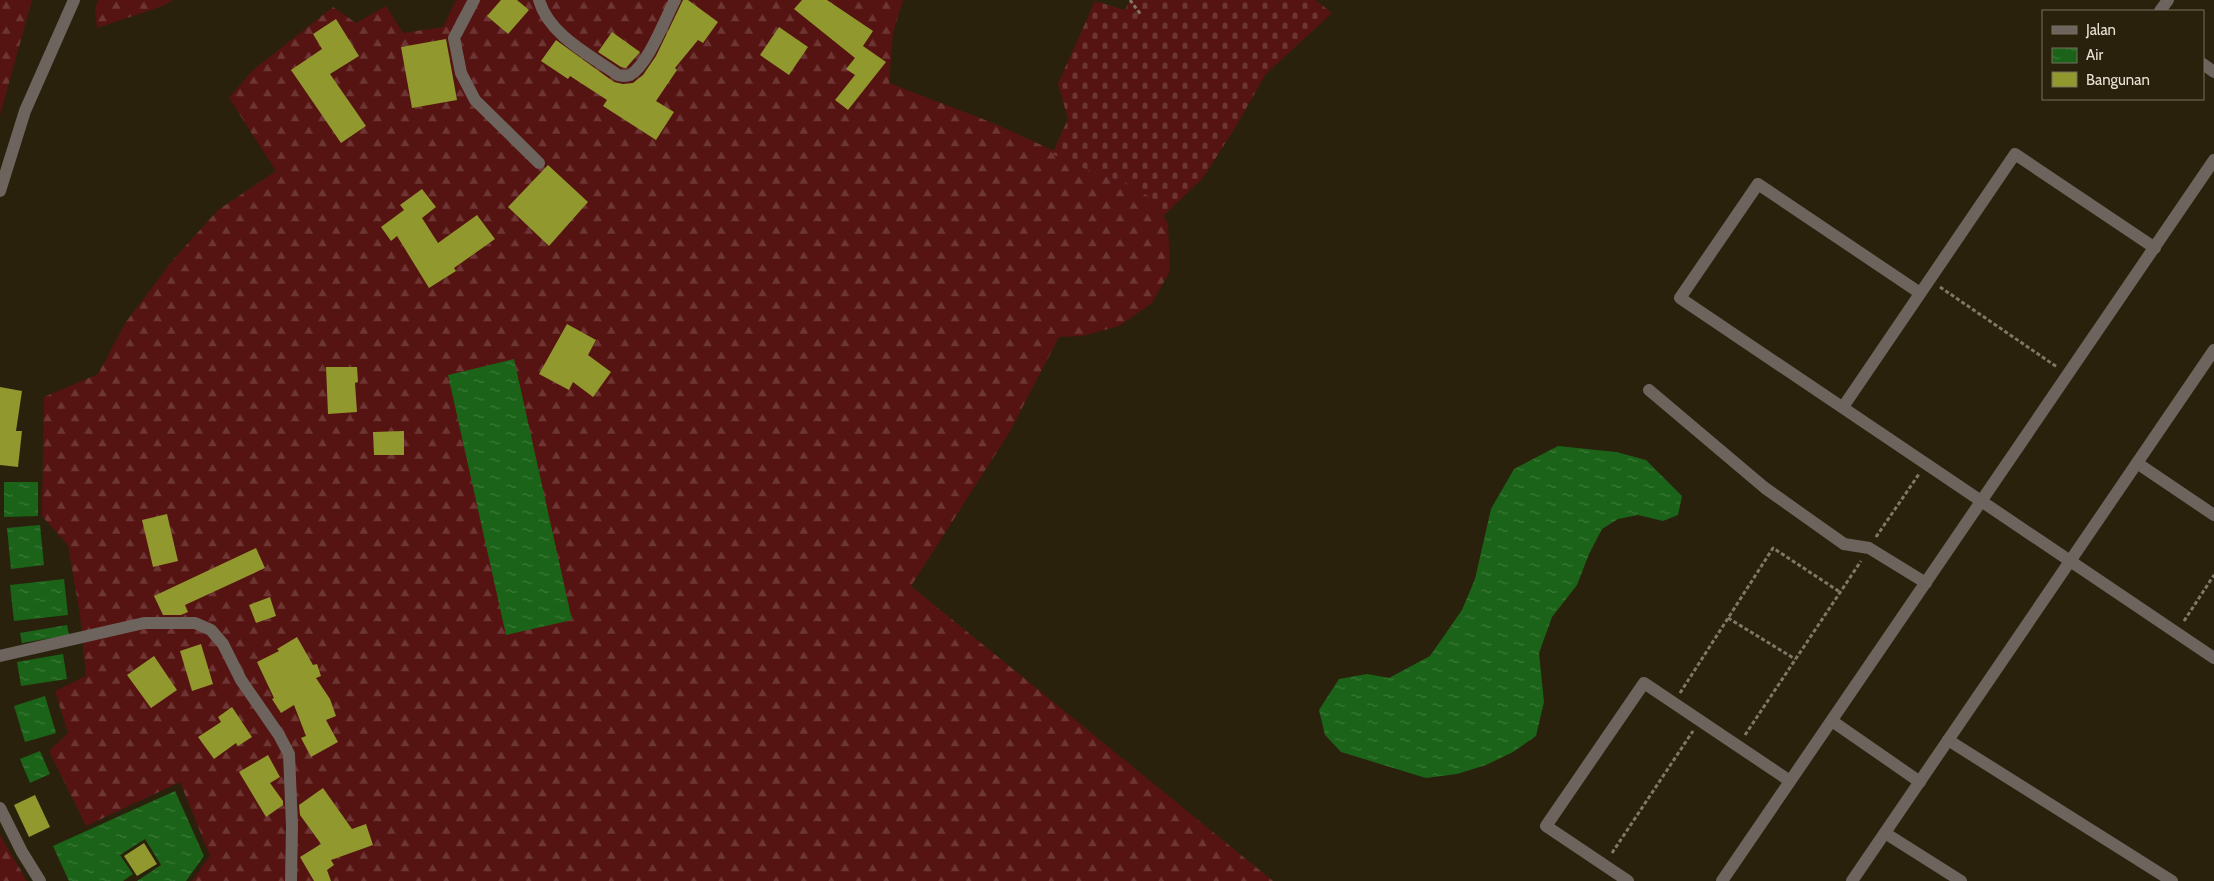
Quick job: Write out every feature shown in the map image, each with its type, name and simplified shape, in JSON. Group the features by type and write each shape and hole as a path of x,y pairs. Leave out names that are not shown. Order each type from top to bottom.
{"street":[{"path":"0,191 25,111 74,0"},
{"path":"474,0 454,38 461,73 475,100 539,163"},
{"path":"539,0 541,9 548,19 568,40 618,75 624,77 630,75 641,64 675,0"},
{"path":"1843,407 2015,154 2154,248"},
{"path":"1722,881 2214,160"},
{"path":"1920,293 1758,184 1680,298 2214,658"},
{"path":"1852,881 2137,463 2209,367 2214,350"},
{"path":"1649,390 1765,488 1844,544 1869,548 1926,583"},
{"path":"2137,463 2214,515"},
{"path":"0,656 144,623 195,623 211,630 223,644 241,680 279,735 289,754 292,810 291,881"},
{"path":"1628,881 1546,826 1644,682 1790,781"},
{"path":"1832,721 1920,782"},
{"path":"1948,740 2172,881"},
{"path":"0,808 22,852 40,881"},
{"path":"1885,833 1960,881"}],"path":[{"path":"1130,0 1141,15"},
{"path":"1929,280 2068,374"},
{"path":"1738,746 1926,463"},
{"path":"1674,702 1773,548 1840,592"},
{"path":"2176,632 2214,575"},
{"path":"1728,618 1795,659"},
{"path":"1604,865 1700,720"}],"green space":[{"path":"0,0 32,0 0,115"},
{"path":"98,0 173,0 163,6 97,28 95,9"},
{"path":"456,0 903,0 893,33 889,83 993,123 1092,168 1122,178 1152,195 1168,224 1170,271 1152,303 1119,326 1082,336 1059,337 1009,433 911,586 1273,881 192,881 210,856 180,782 86,826 49,751 68,733 55,691 86,676 80,615 68,545 42,516 44,397 98,374 126,322 172,261 218,210 276,171 229,98 253,70 333,7 356,23 386,6 403,33 443,27"},
{"path":"1130,0 1315,0 1332,13 1265,75 1238,123 1203,178 1162,217 1150,197 1121,181 1090,171 1052,154 1068,119 1058,84 1095,1 1125,10"},
{"path":"0,835 27,881 0,881"}],"water":[{"path":"514,359 572,620 506,635 448,375"},
{"path":"1558,446 1616,452 1646,460 1682,496 1678,515 1663,521 1638,515 1618,519 1602,529 1589,554 1577,585 1552,617 1539,653 1544,702 1536,736 1513,752 1486,765 1457,774 1426,778 1341,752 1325,735 1319,710 1339,679 1367,674 1389,678 1430,656 1462,610 1475,579 1491,509 1514,469"},
{"path":"4,482 38,482 38,516 4,517"},
{"path":"40,525 44,565 11,569 7,528"},
{"path":"64,579 68,615 14,621 10,585"},
{"path":"67,625 69,635 22,643 20,633"},
{"path":"63,654 67,679 21,686 17,662"},
{"path":"45,696 56,733 25,742 14,706"},
{"path":"40,751 50,774 30,783 20,759"},
{"path":"175,791 204,856 186,881 137,881 161,865 145,839 120,855 133,874 123,881 69,881 53,846"}],"building":[{"path":"501,0 517,0 529,10 508,34 487,16"},
{"path":"683,0 688,0 718,22 703,43 698,40 675,68 677,70 656,101 674,112 656,140 603,106 607,100 570,76 568,79 541,61 556,40 614,82 623,84 633,83 643,75 656,56"},
{"path":"802,0 827,0 873,31 863,46 886,62 848,110 835,100 855,75 846,69 855,58 794,9"},
{"path":"336,19 359,56 330,74 366,126 341,143 291,70 322,49 313,34"},
{"path":"779,27 808,47 789,75 760,55"},
{"path":"612,32 640,52 626,68 621,67 598,52"},
{"path":"446,39 457,100 412,108 401,47"},
{"path":"548,165 588,202 549,246 508,207"},
{"path":"422,189 436,207 422,218 438,243 477,215 495,239 454,268 456,271 429,288 397,236 391,241 381,227 404,210 400,205"},
{"path":"567,324 596,340 588,355 611,372 593,397 573,382 569,390 539,374"},
{"path":"326,367 357,367 358,382 355,383 357,412 328,414"},
{"path":"0,387 22,391 16,431 22,431 18,467 0,465"},
{"path":"404,431 404,455 374,455 373,432"},
{"path":"167,514 178,561 153,567 142,520"},
{"path":"256,548 265,568 185,605 188,612 181,615 163,615 154,596"},
{"path":"270,597 276,616 256,623 249,605"},
{"path":"297,637 313,665 317,664 321,676 316,678 330,699 336,716 326,720 338,742 311,757 301,738 306,736 294,705 281,713 272,699 274,698 257,662 279,651 277,649"},
{"path":"201,644 213,684 192,691 180,651"},
{"path":"154,656 177,690 151,708 127,675"},
{"path":"232,707 252,737 238,746 236,743 214,759 198,737 221,722 218,717"},
{"path":"268,755 280,777 270,783 283,801 283,805 266,817 239,772"},
{"path":"323,788 352,829 366,824 373,845 331,860 334,865 327,870 331,881 314,881 300,857 321,844 300,815 299,805"},
{"path":"35,795 50,827 29,837 14,805"},
{"path":"144,843 157,864 137,876 124,856"}]}
